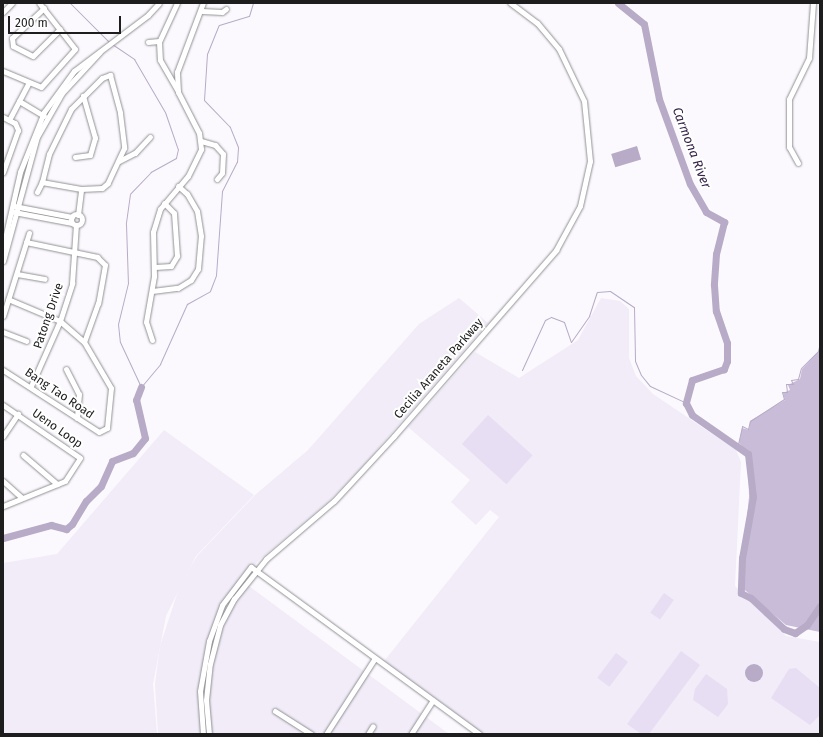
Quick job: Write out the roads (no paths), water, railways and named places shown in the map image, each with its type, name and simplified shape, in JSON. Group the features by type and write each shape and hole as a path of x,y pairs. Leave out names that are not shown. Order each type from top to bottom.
{"street":[{"path":"3,12 12,3"},
{"path":"3,71 28,84 41,87 74,51 74,46 44,8 38,3"},
{"path":"3,260 16,206 45,114 102,51 122,36 159,3"},
{"path":"152,340 146,322 155,267 153,232 164,203 194,166 202,141 178,92 160,60 159,41 177,3"},
{"path":"178,92 177,72 202,11 203,3"},
{"name":"Cecilia Araneta Parkway","path":"203,734 200,691 208,641 222,605 253,568 334,501 387,444 556,250 573,221 590,161 584,101 559,49 537,23 510,3"},
{"path":"798,164 789,147 789,99 809,58 813,3"},
{"path":"44,8 12,38 12,45 33,56 60,29"},
{"path":"202,11 222,12 226,9"},
{"path":"148,42 159,41"},
{"path":"167,73 177,72"},
{"path":"38,192 59,132 83,96 102,78 110,75 113,78 124,148 119,161 102,188 81,189 42,182"},
{"path":"9,120 28,84"},
{"path":"75,157 90,155 95,138 83,96"},
{"path":"20,100 45,114"},
{"path":"3,117 9,120 18,130 3,172"},
{"path":"119,161 134,153 150,137"},
{"path":"202,141 215,145 223,154 222,173 217,179"},
{"path":"152,291 178,288 191,280 198,269 200,236 197,211 178,186"},
{"path":"73,222 78,215 81,189"},
{"path":"155,267 171,266 177,256 174,213 164,203"},
{"path":"16,206 73,222"},
{"path":"15,212 73,222"},
{"path":"3,247 15,212"},
{"name":"Patong Drive","path":"31,386 60,321 72,283 74,254 73,222 82,221 78,215"},
{"path":"3,316 18,274 29,233"},
{"path":"8,299 60,321 84,342 98,303 105,265 97,257 74,254 26,242"},
{"path":"18,274 45,279"},
{"path":"3,332 26,341"},
{"name":"Bang Tao Road","path":"3,370 31,386 99,432 104,432 108,422 111,388 84,342"},
{"path":"66,369 79,394 77,418"},
{"name":"Ueno Loop","path":"3,405 78,455 79,462 72,474 57,484 3,506"},
{"path":"3,436 18,414"},
{"path":"23,455 46,471 57,484"},
{"path":"3,481 22,498"},
{"path":"253,568 479,734"},
{"name":"Cecilia Araneta Parkway","path":"209,734 207,686 217,636 228,608 253,568"},
{"path":"326,734 375,658"},
{"path":"411,734 433,700"},
{"path":"275,711 311,734"},
{"path":"368,734 373,726"}],"waterway":[{"path":"70,3 109,42"},
{"path":"112,44 134,59 165,112 178,149 176,158 151,172 130,194 126,224 128,283 118,324 120,342 141,387 160,364 187,304 210,291 216,275 222,191 237,162 238,147 230,127 204,100 207,54 219,25 249,16 253,3"},
{"name":"Carmona River","path":"618,3 644,24 659,99 690,184 706,212 724,222 716,254 714,285 716,311 727,343 727,361 724,369 692,380 686,403 692,415 748,454 753,497 742,558 741,593 751,598 784,629 795,633 807,625 820,606"},
{"path":"522,370 545,320 551,317 564,322 571,342 589,316 597,292 610,291 634,307 635,361 641,375 650,386 686,403"},
{"path":"738,444 742,426 748,429 750,421 784,399 782,392 787,392 786,384 793,384 791,380 798,379 801,368 818,351 820,342"},
{"path":"3,538 51,525 66,529 72,524 86,501 101,486 112,461 133,453 145,438 136,400 141,387"}]}
